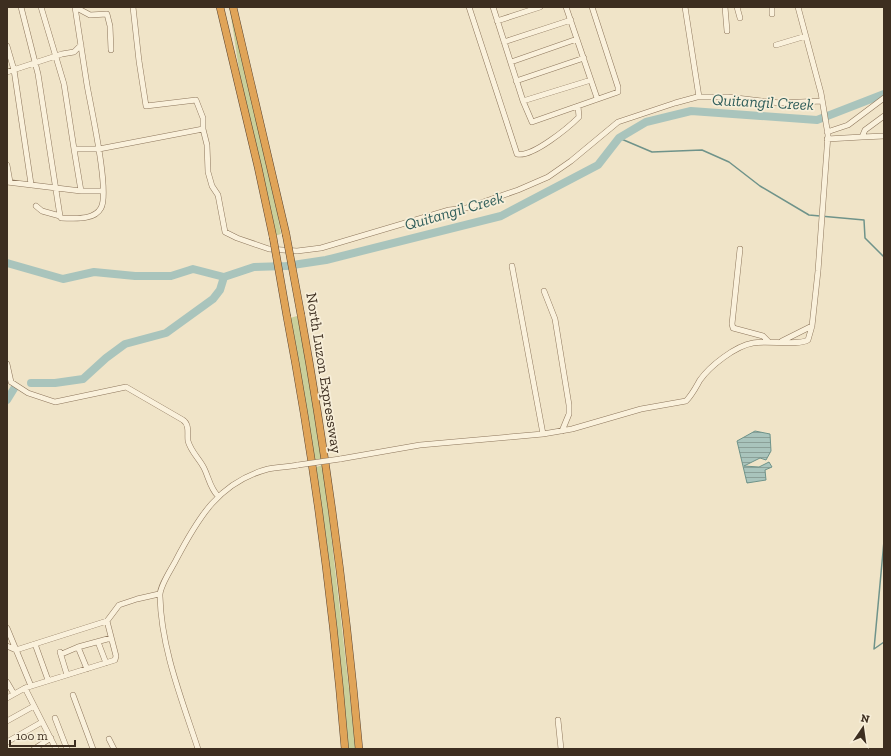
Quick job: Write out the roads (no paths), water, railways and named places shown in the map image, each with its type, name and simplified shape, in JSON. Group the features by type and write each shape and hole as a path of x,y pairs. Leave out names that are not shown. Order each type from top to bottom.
{"highway":[{"name":"North Luzon Expressway","path":"220,7 273,237 302,398 322,535 345,749"},
{"name":"North Luzon Expressway","path":"233,7 286,234 315,394 337,540 359,749"}],"street":[{"path":"21,7 34,64 38,74 60,216"},
{"path":"41,7 64,84 81,191"},
{"path":"36,206 42,211 60,216 61,218 78,218 93,215 101,207 103,191 99,149 75,7"},
{"path":"75,7 90,14 107,14 110,26 111,50"},
{"path":"133,7 146,106 196,100 203,118 203,129 207,146 208,172 212,186 218,195 225,232 269,249 297,250 321,248 350,241 449,210 466,208 518,190 554,173 618,122 643,112 699,97 728,97 780,103 822,101"},
{"path":"469,7 517,154 526,153 560,135 579,117 578,106"},
{"path":"493,7 516,81 532,122 597,98 618,92 619,90 592,7"},
{"path":"497,21 540,7"},
{"path":"566,7 597,98"},
{"path":"686,7 699,97"},
{"path":"725,7 727,31"},
{"path":"737,7 740,18"},
{"path":"772,7 772,14"},
{"path":"198,749 176,680 163,629 159,594 186,541 204,512 218,496 236,482 268,469 340,459 420,445 562,431 641,409 686,401 701,379 719,360 751,343 768,341 804,342 808,340 811,334 812,326 822,219 827,132 822,101 798,7"},
{"path":"504,42 571,20"},
{"path":"776,45 806,36"},
{"path":"511,62 577,39"},
{"path":"7,72 56,56 74,52 81,45"},
{"path":"7,46 14,70 31,184"},
{"path":"74,52 83,57"},
{"path":"516,81 584,58"},
{"path":"523,101 591,80"},
{"path":"827,132 848,125 884,98"},
{"path":"862,137 866,130 884,116"},
{"path":"74,149 99,149 203,129"},
{"path":"827,139 884,136"},
{"path":"7,165 9,182 81,191 103,191"},
{"path":"740,249 732,324 733,328 763,336 768,341"},
{"path":"512,266 543,434"},
{"path":"544,291 555,319 569,405 569,414 562,431"},
{"path":"781,341 812,326"},
{"path":"7,364 11,382 28,393 55,402 126,387 183,420 187,425 188,441 192,453 203,467 212,489 218,496"},
{"path":"7,646 16,650 107,621 119,605 137,598 159,594"},
{"path":"7,698 25,688 116,659 107,621"},
{"path":"7,628 31,686"},
{"path":"67,675 62,653 111,638"},
{"path":"98,642 106,663"},
{"path":"35,644 48,680"},
{"path":"78,647 87,669"},
{"path":"7,682 14,694"},
{"path":"25,688 56,749"},
{"path":"73,695 93,749"},
{"path":"7,721 34,706"},
{"path":"55,718 67,749"},
{"path":"558,720 561,749"},
{"path":"7,742 42,722"},
{"path":"34,749 51,738"},
{"path":"109,739 114,749"}],"water":[{"path":"755,431 770,434 771,451 766,460 760,458 744,466 759,467 769,462 772,467 765,470 766,480 747,483 737,441"}],"waterway":[{"name":"Quitangil Creek","path":"7,263 63,279 94,272 135,276 171,276 193,269 224,277 254,267 286,266 326,260 501,216 598,165 619,138 646,122 691,111 817,120 884,94"},
{"path":"619,138 652,152 702,150 729,162 760,186 809,215 864,220 865,238 884,257"},
{"path":"31,383 55,383 83,379 106,358 125,344 166,333 213,299 220,290 224,277"},
{"path":"7,400 15,387"},
{"path":"884,541 874,649 884,642"}]}
